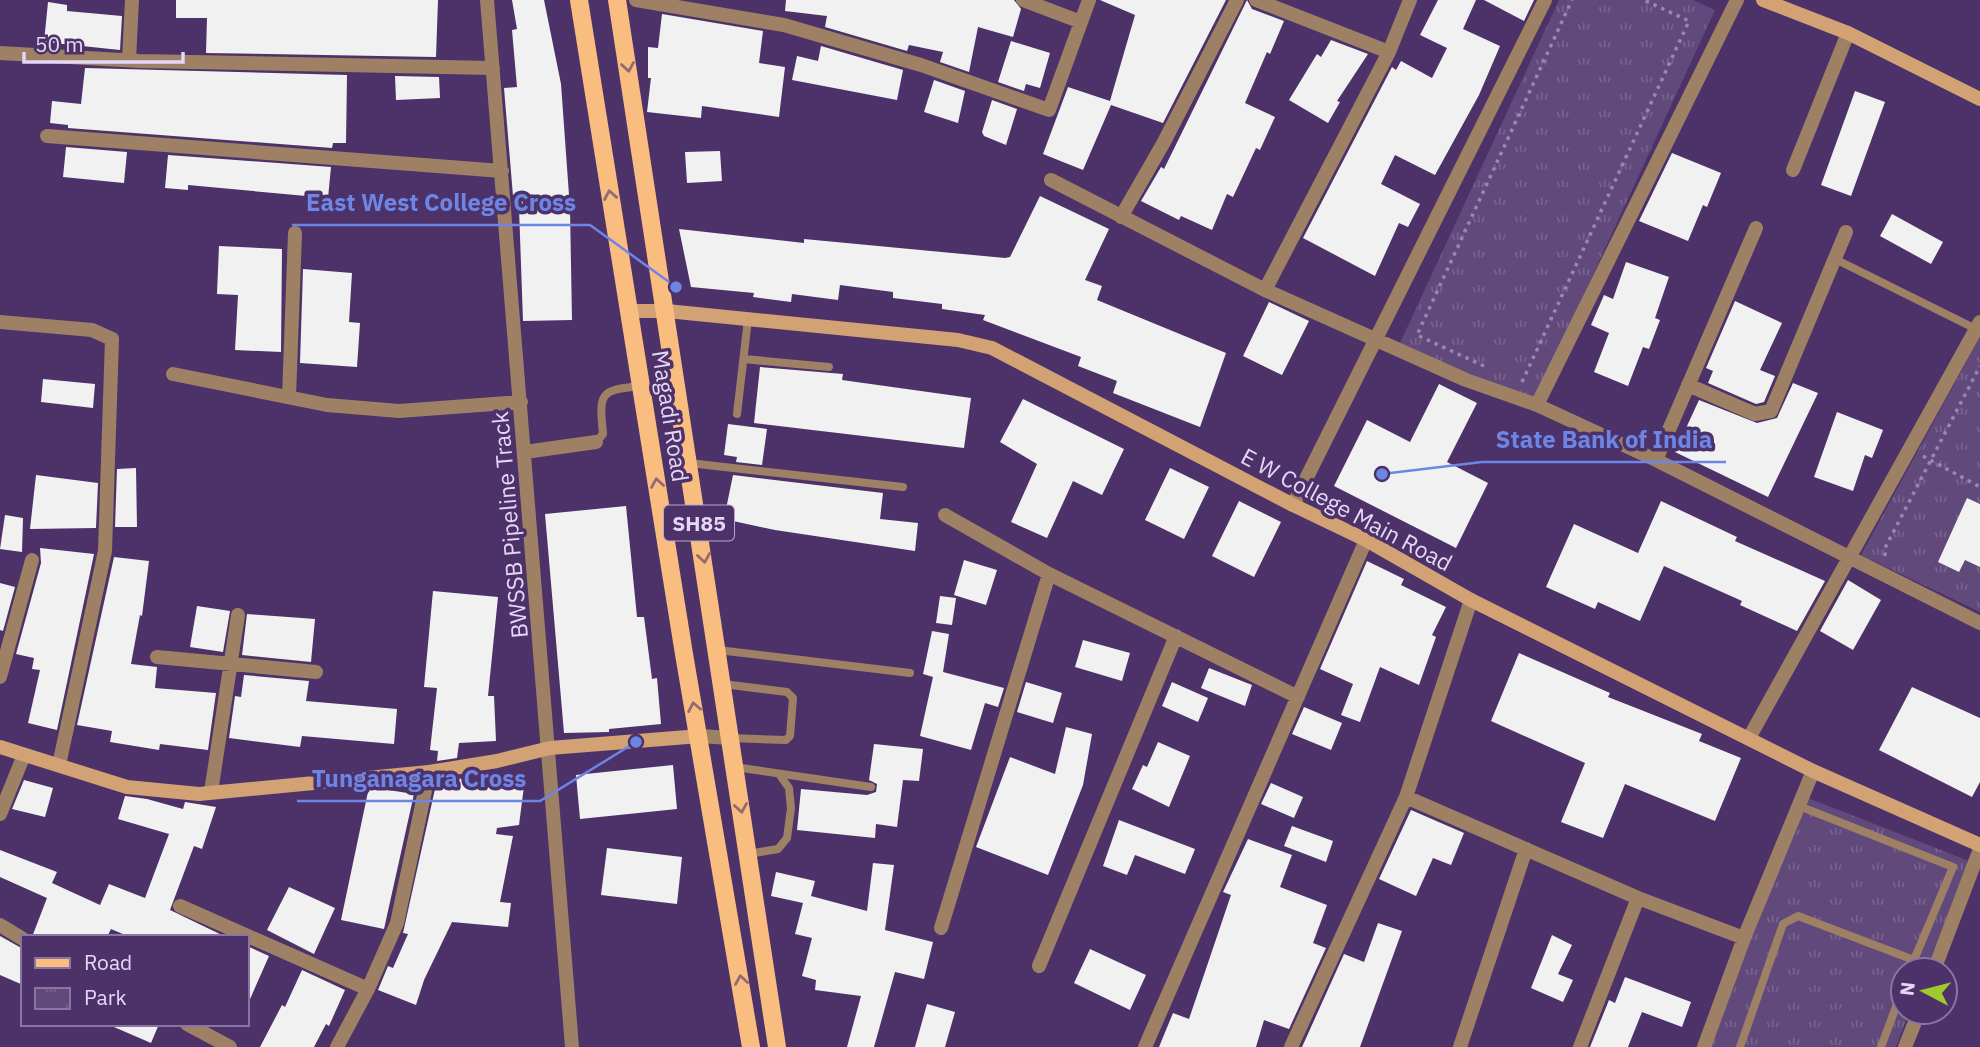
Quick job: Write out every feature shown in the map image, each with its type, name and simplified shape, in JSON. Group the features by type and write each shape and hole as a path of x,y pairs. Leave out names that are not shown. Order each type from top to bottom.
{"main road":[{"name":"Magadi Road","path":"617,0 667,311 777,1047"},
{"name":"Magadi Road","path":"584,1 630,311 751,1047"}],"street":[{"path":"129,60 132,0"},
{"name":"BWSSB Pipeline Track","path":"487,0 550,748 572,1047"},
{"path":"636,0 784,25 921,65 1049,110 1089,0"},
{"path":"1023,0 1081,22"},
{"path":"1122,217 1237,0"},
{"path":"1256,0 1389,52"},
{"path":"1265,290 1389,52 1410,0"},
{"path":"1293,505 1545,0"},
{"path":"1537,405 1737,0"},
{"path":"1763,0 1848,33 1980,99"},
{"path":"1793,170 1848,33"},
{"path":"0,53 129,60 493,68"},
{"path":"47,136 502,171"},
{"path":"1051,180 1265,290 1375,341 1537,405 1656,460 1980,623"},
{"path":"1656,460 1756,228"},
{"path":"1688,385 1755,414 1771,411 1846,232"},
{"path":"289,397 295,233"},
{"name":"E W College Main Road","path":"630,311 667,311 958,340 992,348 1293,505 1366,540 1471,600 1813,771 1980,847"},
{"path":"0,322 92,330 112,339 104,551 59,765"},
{"path":"1749,738 1978,326"},
{"path":"173,374 327,405 399,411 521,402"},
{"path":"525,452 596,442"},
{"path":"945,516 1049,574 1298,697"},
{"path":"1145,1047 1366,540"},
{"path":"0,677 32,559"},
{"path":"941,928 1049,574"},
{"path":"1290,1047 1406,797 1471,600"},
{"path":"211,793 238,615"},
{"path":"1039,966 1175,636"},
{"path":"157,657 316,672"},
{"path":"0,747 127,787 211,793 429,772 498,761 550,748 700,736 730,738"},
{"path":"0,814 24,755"},
{"path":"1704,1047 1744,938 1813,771"},
{"path":"337,1047 368,989 397,923 429,772"},
{"path":"1406,797 1638,898 1744,938"},
{"path":"1939,956 1980,847"},
{"path":"1460,1047 1526,849"},
{"path":"1580,1047 1638,898"},
{"path":"180,906 246,935"},
{"path":"0,925 21,938"},
{"path":"248,936 368,989"},
{"path":"189,1026 206,1042 230,1047"},
{"path":"1905,1047 1913,1026"}],"lane":[{"path":"1835,258 1978,326"},
{"path":"737,414 748,319"},
{"path":"744,359 829,367"},
{"path":"596,442 603,434 600,401 605,393 642,386"},
{"path":"690,463 903,486"},
{"path":"718,650 911,673"},
{"path":"723,684 787,692 793,698 790,736 786,740 730,738"},
{"path":"735,767 871,787"},
{"path":"748,854 778,849 787,838 792,808 789,788 779,774"},
{"path":"1799,806 1952,867 1916,956"},
{"path":"1740,1047 1783,924 1790,918 1798,916 1903,956"},
{"path":"1881,1047 1889,1026"}],"path":[{"path":"1487,367 1417,335 1572,0"},
{"path":"1510,378 1522,383 1689,21 1644,0"},
{"path":"1886,559 1885,548 1980,366"},
{"path":"1931,461 1980,487"}],"green space":[{"path":"1559,0 1693,0 1715,10 1533,405 1400,343"},
{"path":"1980,337 1980,612 1861,555"},
{"path":"1798,794 1969,861 1932,956 1889,956 1889,1026 1904,1026 1896,1047 1699,1047"}],"building":[{"path":"176,0 438,0 436,57 206,53 207,18 176,18"},
{"path":"512,0 544,0 561,84 570,209 572,320 523,321 519,208 514,208 504,88 517,87 512,30 517,29"},
{"path":"786,0 1014,0 1021,9 1013,37 978,27 969,72 940,62 943,52 909,45 907,51 825,27 827,16 785,11"},
{"path":"1100,0 1226,0 1163,123 1111,105 1083,170 1043,154 1068,87 1110,101 1135,15"},
{"path":"1247,0 1252,9 1284,21 1245,103 1275,117 1260,150 1256,148 1233,197 1227,194 1212,230 1181,216 1179,220 1141,201 1161,167 1164,169"},
{"path":"1438,0 1476,0 1463,29 1500,46 1479,95 1435,175 1395,155 1381,184 1420,204 1408,227 1399,223 1375,276 1303,238 1392,67 1396,70 1401,61 1432,78 1447,48 1420,35"},
{"path":"1484,0 1534,0 1524,21"},
{"path":"48,2 67,5 67,11 122,16 120,50 44,42"},
{"path":"662,14 763,31 759,63 785,67 779,117 702,106 701,118 647,112 651,78 648,78 648,47 658,48"},
{"path":"1331,40 1368,54 1337,101 1340,102 1328,123 1289,100 1317,54 1321,57"},
{"path":"1011,41 1050,53 1040,88 1026,84 1024,91 998,82"},
{"path":"821,46 903,70 897,100 792,80 797,56 818,61"},
{"path":"85,68 347,75 346,143 333,143 332,148 68,128 68,125 50,123 52,101 81,104"},
{"path":"395,76 439,77 440,98 396,100"},
{"path":"934,80 965,91 958,123 924,112"},
{"path":"1855,91 1885,102 1851,196 1821,185"},
{"path":"992,100 1017,109 1006,145 984,136 982,132"},
{"path":"66,147 127,152 124,183 63,177"},
{"path":"720,151 722,181 687,183 685,152"},
{"path":"1672,153 1721,173 1707,207 1703,205 1688,241 1639,221"},
{"path":"168,155 331,167 328,198 188,185 188,190 165,188"},
{"path":"1040,196 1109,229 1085,280 1102,286 1097,300 1226,353 1200,427 1113,393 1117,381 1078,366 1081,357 983,320 985,315 942,309 942,304 893,298 893,292 840,285 838,300 792,294 791,302 753,297 754,293 691,287 679,229 804,243 804,239 1005,258 1010,257"},
{"path":"1892,214 1943,242 1931,264 1880,236"},
{"path":"219,246 282,249 281,352 235,350 238,295 217,294"},
{"path":"1626,262 1669,277 1655,318 1660,320 1649,349 1643,347 1628,386 1594,372 1609,333 1591,325 1604,295 1613,299"},
{"path":"303,269 352,273 349,322 360,323 357,367 300,363"},
{"path":"1735,301 1782,323 1760,370 1775,376 1764,402 1756,404 1708,383 1713,371 1706,368"},
{"path":"1269,302 1309,321 1282,375 1243,356"},
{"path":"760,367 843,374 842,380 971,398 964,448 754,423"},
{"path":"43,379 95,384 93,408 41,402"},
{"path":"1793,383 1818,393 1768,497 1675,452 1699,400 1757,423 1777,418"},
{"path":"1439,384 1477,403 1447,462 1488,483 1456,548 1334,486 1367,420 1410,442"},
{"path":"1023,399 1124,449 1102,495 1073,481 1047,538 1011,522 1037,464 1000,442"},
{"path":"1837,412 1883,430 1872,458 1865,455 1853,491 1814,477"},
{"path":"728,424 767,429 762,465 736,462 737,457 724,455"},
{"path":"136,468 137,527 115,527 117,469"},
{"path":"1170,468 1209,487 1184,539 1145,520"},
{"path":"36,475 98,483 96,528 30,529"},
{"path":"733,475 883,493 880,519 918,523 915,551 775,530 724,519"},
{"path":"1967,498 1980,504 1980,567 1965,560 1959,572 1938,562"},
{"path":"1239,501 1281,522 1254,577 1212,556"},
{"path":"1661,501 1737,537 1735,541 1825,581 1797,631 1740,605 1742,601 1664,566 1640,621 1598,602 1595,609 1546,587 1574,524 1638,553"},
{"path":"626,506 637,617 644,617 652,679 657,678 661,724 609,729 609,732 564,733 545,514"},
{"path":"5,515 23,518 22,552 0,549"},
{"path":"40,548 94,554 57,730 28,723 40,670 32,669 34,658 16,654 41,563"},
{"path":"114,557 149,561 142,616 140,615 131,664 157,667 155,688 216,693 208,750 160,744 159,750 110,742 112,731 77,725"},
{"path":"964,560 997,570 986,605 954,595"},
{"path":"1367,561 1404,579 1401,585 1446,607 1432,635 1436,637 1419,685 1380,667 1360,722 1341,715 1353,684 1320,669"},
{"path":"1848,580 1881,600 1853,650 1820,631"},
{"path":"0,583 15,587 3,631 0,630"},
{"path":"433,591 498,597 488,696 494,696 496,741 459,743 457,758 437,761 438,751 430,750 437,688 424,687"},
{"path":"940,596 956,598 952,625 936,623"},
{"path":"197,606 230,611 223,652 190,647"},
{"path":"247,614 315,619 311,662 242,655"},
{"path":"932,631 949,634 943,672 1004,688 998,707 985,703 971,750 920,736 933,677 923,674"},
{"path":"1083,640 1130,653 1122,681 1075,667"},
{"path":"1519,653 1610,693 1608,697 1702,734 1699,741 1741,758 1715,821 1625,784 1603,838 1561,822 1585,763 1491,721"},
{"path":"1209,668 1252,685 1245,706 1201,688"},
{"path":"244,675 309,681 306,701 397,709 394,744 302,736 300,747 229,738 235,696 241,697"},
{"path":"1026,682 1062,693 1053,723 1017,712"},
{"path":"1172,682 1208,698 1198,722 1162,706"},
{"path":"1912,687 1980,718 1980,782 1972,797 1879,750"},
{"path":"1304,707 1342,723 1331,750 1292,734"},
{"path":"1066,727 1092,734 1083,785 1048,875 976,847 1010,757 1055,774"},
{"path":"1158,742 1190,756 1169,807 1132,789 1143,765 1147,767"},
{"path":"874,744 923,749 919,781 903,780 897,827 876,824 875,838 797,830 801,789 867,795 876,792 877,784 869,780"},
{"path":"673,765 677,809 580,819 576,775"},
{"path":"455,778 524,786 519,825 497,828 496,834 513,836 500,902 511,903 508,927 452,922 424,980 416,1005 378,990 388,966 393,968 408,934 403,933 437,780"},
{"path":"24,780 53,788 45,817 12,809"},
{"path":"1271,783 1303,797 1294,818 1261,804"},
{"path":"369,787 414,794 384,929 341,920"},
{"path":"125,796 183,809 185,802 216,807 202,849 194,846 170,910 222,935 125,935 111,929 108,935 33,935 47,898 0,877 0,850 57,872 52,883 100,905 109,884 145,898 169,834 118,819"},
{"path":"1411,810 1464,833 1451,865 1433,858 1416,896 1379,879"},
{"path":"1119,820 1195,849 1185,874 1135,855 1127,875 1103,866"},
{"path":"1292,826 1333,841 1326,862 1284,846"},
{"path":"1248,839 1292,855 1280,887 1327,905 1313,943 1326,948 1289,1029 1264,1020 1256,1047 1159,1047 1173,1013 1189,1019 1231,895 1223,892"},
{"path":"607,848 682,857 677,904 601,895"},
{"path":"873,863 894,865 885,930 933,942 924,979 895,972 874,1047 847,1047 861,996 815,990 816,980 802,976 812,938 795,934 803,903 771,896 776,872 815,881 811,896 867,911"},
{"path":"289,887 335,908 314,954 267,930"},
{"path":"1378,923 1402,931 1360,1047 1302,1047 1344,954 1364,962"},
{"path":"1552,935 1572,945 1558,974 1573,980 1563,1002 1531,988"},
{"path":"0,936 21,948 21,984 0,975"},
{"path":"248,946 269,956 248,1004"},
{"path":"1090,949 1146,975 1130,1010 1074,983"},
{"path":"302,970 345,990 329,1026 326,1024 314,1047 260,1047 282,1005 285,1007"},
{"path":"1625,977 1691,1002 1682,1027 1642,1012 1628,1047 1590,1047 1609,1000 1615,1003"},
{"path":"927,1004 955,1012 945,1047 915,1047"},
{"path":"112,1026 158,1026 151,1043"}],"place":[{"name":"East West College Cross","path":"676,287"},
{"name":"State Bank of India","path":"1382,474"},
{"name":"Tunganagara Cross","path":"636,742"}]}
